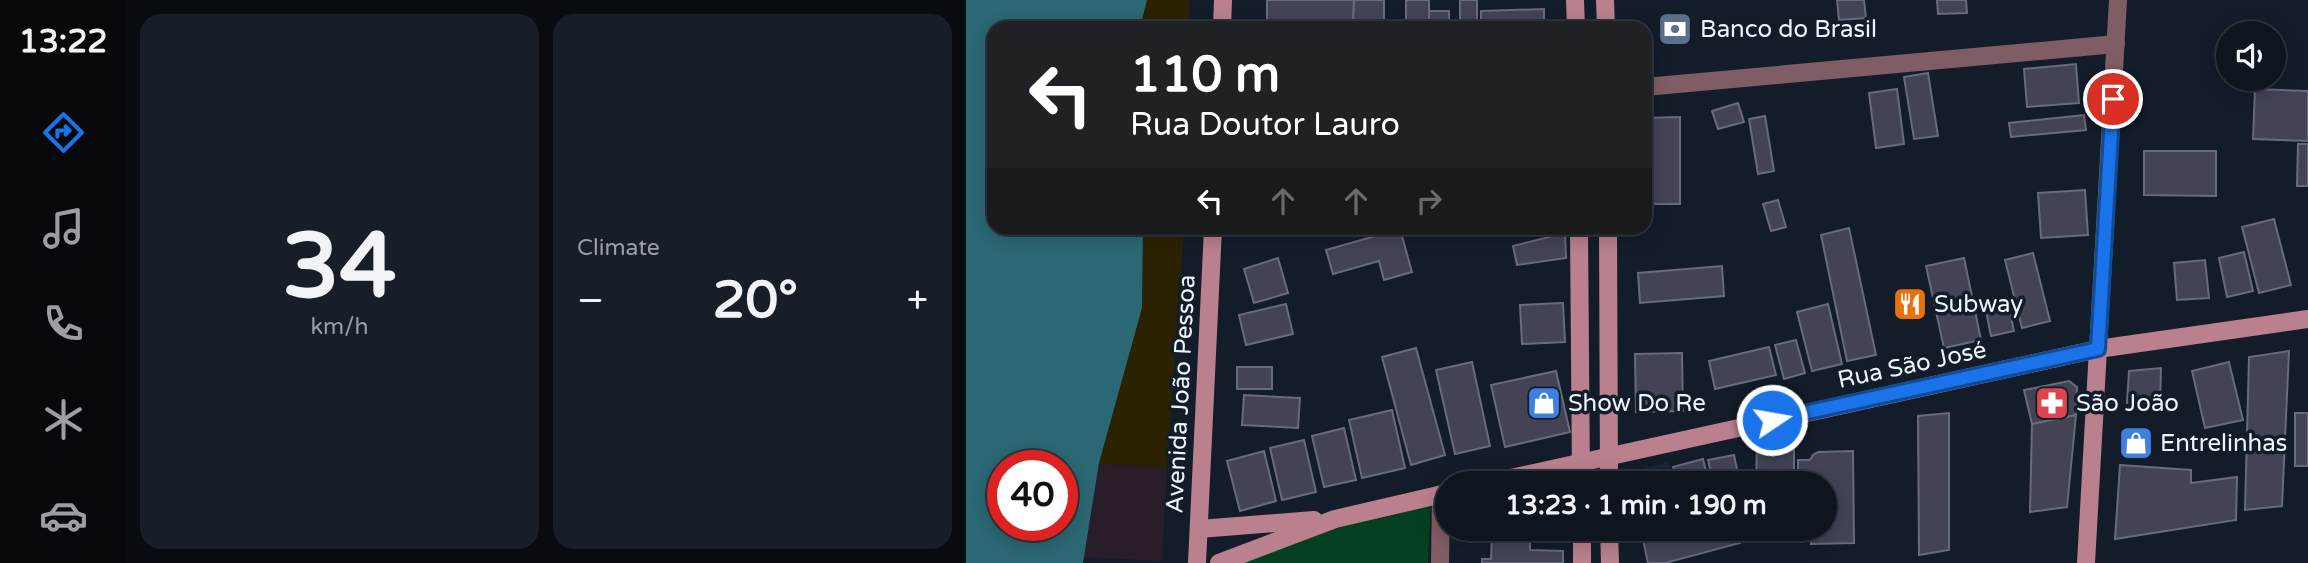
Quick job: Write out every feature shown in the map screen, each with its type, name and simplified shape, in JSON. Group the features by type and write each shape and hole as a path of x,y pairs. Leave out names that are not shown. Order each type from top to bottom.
{"street":[{"path":"1222,21 1223,0"},
{"path":"1576,0 1576,21"},
{"path":"1605,0 1606,21"},
{"path":"2086,563 2118,0"},
{"path":"1652,86 2116,44"},
{"name":"Avenida João Pessoa","path":"1197,563 1213,235"},
{"path":"1578,235 1581,471"},
{"path":"1608,235 1609,471"},
{"path":"1579,265 1608,264"},
{"name":"Rua São José","path":"1539,471 2098,349 2308,319"},
{"path":"1219,563 1335,519 1435,495"},
{"path":"1199,529 1335,519"},
{"path":"1440,563 1441,541"},
{"path":"1582,541 1582,563"},
{"path":"1609,541 1610,563"}],"shaded area":[{"path":"966,0 1147,0 1142,21 987,21 987,235 1143,235 1142,308 1099,463 1083,563 966,563"},
{"path":"1668,462 1671,471 1638,471"},
{"path":"1099,463 1167,468 1162,561 1084,557"}],"green space":[{"path":"1431,501 1428,563 1241,563 1331,527"}],"sand":[{"path":"1147,0 1189,0 1189,21 1142,21"},
{"path":"1143,235 1184,235 1167,468 1099,463 1142,308"}],"building":[{"path":"1267,0 1354,0 1353,21 1267,21"},
{"path":"1354,0 1384,0 1384,21 1353,21"},
{"path":"1406,0 1429,0 1429,21 1406,21"},
{"path":"1460,0 1477,0 1477,21 1460,21"},
{"path":"1837,0 1864,0 1866,18 1839,20"},
{"path":"1937,0 1966,0 1967,13 1938,14"},
{"path":"1544,9 1544,21 1481,21 1481,11"},
{"path":"1429,11 1449,11 1449,21 1429,21"},
{"path":"2076,64 2079,103 2027,107 2024,69"},
{"path":"1928,73 1938,136 1914,139 1904,77"},
{"path":"1897,89 1904,144 1876,148 1869,93"},
{"path":"2255,91 2308,91 2308,141 2253,139"},
{"path":"1738,103 1744,122 1718,129 1712,111"},
{"path":"2084,115 2086,130 2011,137 2009,123"},
{"path":"1765,116 1774,171 1758,174 1749,119"},
{"path":"1680,117 1680,204 1652,204 1652,118"},
{"path":"2298,144 2308,144 2308,186 2297,186"},
{"path":"2144,151 2216,151 2216,196 2144,195"},
{"path":"2085,190 2088,235 2041,238 2038,193"},
{"path":"1778,200 1786,227 1771,231 1763,204"},
{"path":"2274,219 2291,285 2259,293 2242,227"},
{"path":"1849,228 1876,355 1847,361 1821,235"},
{"path":"1379,235 1402,235 1412,272 1384,280 1379,261 1333,274 1326,250"},
{"path":"1565,235 1566,258 1517,265 1513,246"},
{"path":"2244,252 2253,291 2227,297 2219,258"},
{"path":"2033,253 2050,321 2022,328 2005,260"},
{"path":"1278,258 1288,293 1254,303 1244,269"},
{"path":"1964,258 1981,340 1944,348 1926,266"},
{"path":"2205,260 2209,298 2177,300 2174,263"},
{"path":"1722,266 1724,296 1640,303 1638,273"},
{"path":"2007,297 2014,331 1991,336 1984,301"},
{"path":"1563,303 1565,342 1522,344 1520,305"},
{"path":"1286,304 1293,334 1246,345 1239,315"},
{"path":"1828,304 1842,364 1812,371 1797,312"},
{"path":"1796,340 1805,373 1784,379 1775,345"},
{"path":"1769,347 1776,375 1715,389 1709,361"},
{"path":"1416,348 1445,455 1411,465 1382,357"},
{"path":"2289,351 2282,506 2245,510 2249,357"},
{"path":"1682,353 1683,411 1636,412 1635,354"},
{"path":"1472,362 1490,446 1455,454 1436,370"},
{"path":"2229,362 2243,420 2205,428 2192,371"},
{"path":"1237,367 1272,367 1272,389 1237,389"},
{"path":"2161,368 2160,402 2127,403 2129,371"},
{"path":"1556,371 1570,432 1505,447 1491,385"},
{"name":"São João","path":"2069,381 2077,387 2076,415 2032,424 2024,390"},
{"path":"1244,395 1300,398 1298,428 1242,425"},
{"path":"1392,410 1405,468 1362,478 1349,420"},
{"path":"1949,413 1949,550 1919,555 1918,416"},
{"path":"2295,413 2308,413 2308,466 2295,466"},
{"path":"2076,415 2067,507 2030,512 2032,424"},
{"path":"1344,428 1356,480 1324,487 1312,436"},
{"path":"1304,440 1316,492 1282,500 1270,448"},
{"path":"1757,445 1794,446 1794,471 1756,471"},
{"path":"1264,451 1276,501 1240,511 1227,461"},
{"path":"1853,451 1854,543 1811,544 1811,541 1837,541 1837,471 1798,471 1798,460 1810,460 1818,452"},
{"path":"1734,455 1737,471 1710,471 1708,460"},
{"path":"1703,459 1706,471 1674,471 1673,467"},
{"path":"2120,465 2191,470 2191,483 2237,477 2236,520 2115,539"},
{"path":"1492,541 1530,541 1530,550 1563,551 1563,563 1482,563 1482,559 1491,559"},
{"path":"1643,541 1741,541 1665,563 1648,563"},
{"path":"1755,541 1793,541 1793,542"}],"place":[{"name":"Banco do Brasil","path":"1675,29"},
{"name":"Subway","path":"1910,304"},
{"name":"Show Do Re","path":"1544,403"},
{"name":"São João","path":"2052,403"},
{"name":"Entrelinhas","path":"2136,443"}],"route":[{"path":"1772,420 2098,349 2113,99"}]}
